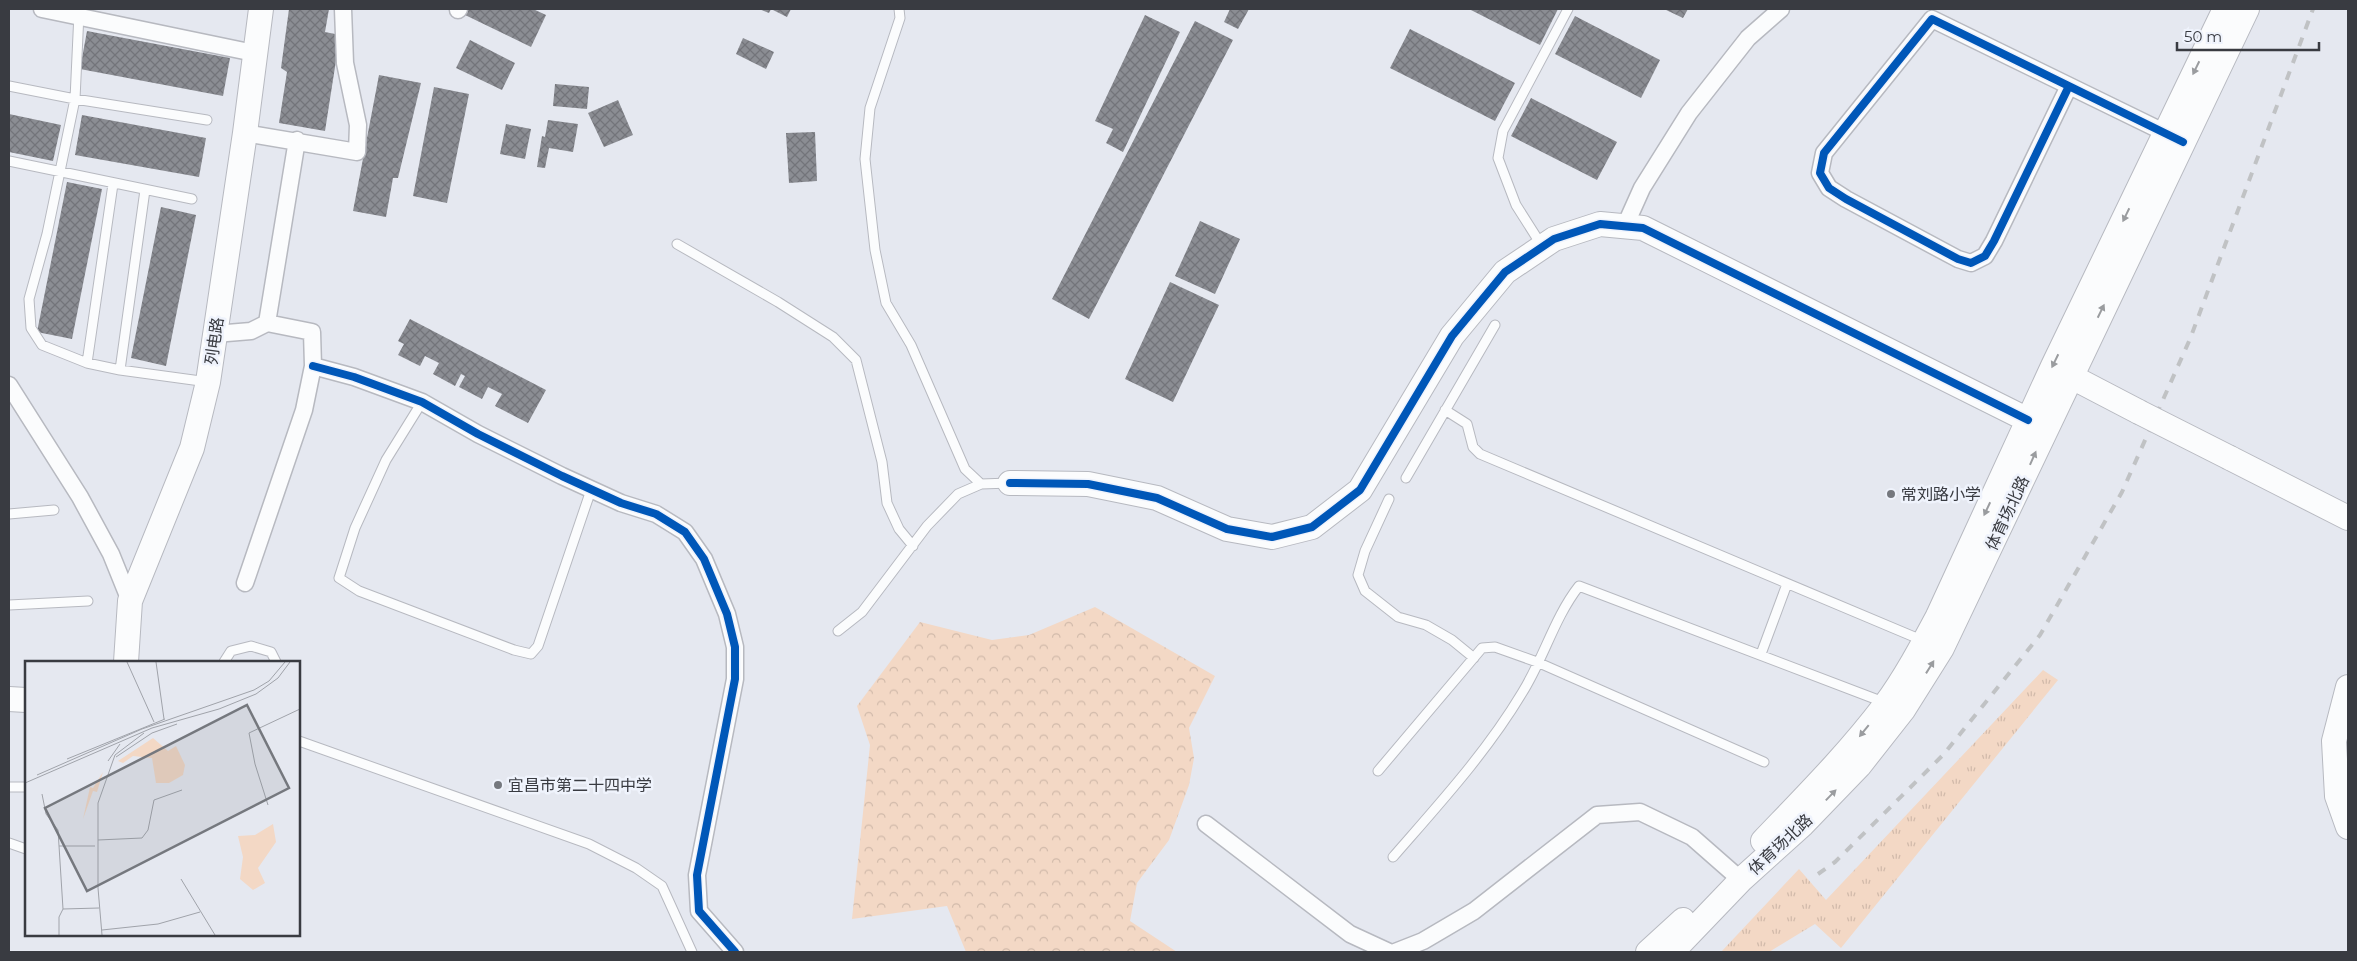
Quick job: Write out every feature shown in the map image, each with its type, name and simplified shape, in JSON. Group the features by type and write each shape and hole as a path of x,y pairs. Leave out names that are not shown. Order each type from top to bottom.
{"street":[{"path":"42,9 78,13 254,52"},
{"name":"列电路","path":"126,661 130,601 192,448 208,382 261,9"},
{"path":"245,132 356,152 358,125 345,63 343,9"},
{"path":"1626,226 1642,188 1689,113 1748,38 1781,9"},
{"name":"体育场北路","path":"1658,952 1738,876 1803,824 1859,766 1903,710 1956,622 2070,376 2174,137 2225,9"},
{"name":"体育场北路","path":"1738,876 1844,756 1886,703 1924,642 1938,616 2028,420 2174,137 2247,9"},
{"path":"2069,86 1994,241 1985,256 1971,263 1958,259 1846,199 1829,188 1820,173 1824,153 1932,20 2069,86 2174,137"},
{"path":"268,323 297,140"},
{"path":"1010,483 1088,484 1157,498 1227,529 1272,537 1312,527 1360,490 1452,336 1505,272 1554,240 1600,224 1643,228 2028,420"},
{"path":"215,334 251,331 268,323 312,332 314,366 304,410 245,582"},
{"path":"314,366 354,377 422,402 478,434 591,490 621,503 656,514 685,532 704,559 727,614 734,647 734,679 696,875 699,911 735,952"},
{"path":"2070,376 2348,518"},
{"path":"9,385 80,497 111,554 130,601"},
{"path":"2348,687 2334,741 2337,796 2348,827"},
{"path":"9,700 25,700"},
{"path":"1395,952 1423,941 1474,911 1597,815 1640,812 1692,837 1738,876"},
{"path":"1206,824 1350,934 1389,952"},
{"path":"1648,952 1738,876"},
{"path":"1674,952 1738,876"}],"lane":[{"path":"899,9 900,18 870,108 865,159 875,250 886,303 911,346 965,469 981,484"},
{"path":"1542,247 1516,205 1498,158 1503,132 1568,9"},
{"path":"78,13 75,99 48,234 29,299 31,328 42,345 87,363 120,370 208,382"},
{"path":"9,86 75,99 207,120"},
{"path":"9,162 192,199"},
{"path":"87,363 113,184"},
{"path":"120,370 145,190"},
{"path":"677,244 778,302 833,337 856,360 882,462 887,503 899,529 912,546"},
{"path":"1406,478 1495,325"},
{"path":"422,402 386,460 355,528 339,578 359,591 514,650 530,654 538,646 591,490"},
{"path":"1444,410 1467,424 1473,447 1480,454 1924,642"},
{"path":"838,631 862,612 927,526 958,494 981,484 1010,483"},
{"path":"1389,499 1365,551 1358,575 1366,591 1398,617 1426,626 1452,640 1474,658"},
{"path":"9,514 54,510"},
{"path":"1761,654 1787,584"},
{"path":"1393,858 1486,750 1524,691 1567,602 1579,586 1886,703"},
{"path":"9,605 88,601"},
{"path":"225,661 230,651 250,646 271,652 276,661"},
{"path":"1378,771 1482,648 1495,647 1537,662 1764,762"},
{"path":"300,741 589,844 636,868 662,886 692,952"},
{"path":"9,787 25,787"},
{"path":"9,843 25,849"}],"green space":[{"path":"1095,607 1215,676 1189,728 1194,758 1189,785 1169,840 1137,883 1130,921 1177,952 966,952 947,906 852,919 870,745 857,706 920,622 992,640 1029,635"},
{"path":"2043,670 2058,680 1841,948 1815,924 1769,952 1721,952 1799,869 1826,900"}],"building":[{"path":"289,9 329,9 325,32 340,35 325,131 279,123 287,72 281,68"},
{"path":"466,9 533,9 546,15 531,47 463,14"},
{"path":"759,9 771,9 769,13"},
{"path":"771,9 791,9 787,17"},
{"path":"1230,9 1249,9 1238,29 1224,22"},
{"path":"1469,9 1558,9 1540,45"},
{"path":"1664,9 1688,9 1683,18"},
{"path":"1145,15 1180,32 1123,152 1106,143 1113,129 1095,121"},
{"path":"1575,16 1660,60 1641,98 1555,54"},
{"path":"1195,21 1233,40 1089,319 1052,299"},
{"path":"1410,29 1515,83 1495,121 1390,68"},
{"path":"87,31 230,58 223,96 80,69"},
{"path":"743,38 774,52 766,69 736,54"},
{"path":"470,40 515,63 502,90 456,68"},
{"path":"379,75 421,83 398,178 393,178 386,217 353,211"},
{"path":"555,84 589,87 587,109 553,106"},
{"path":"434,87 469,94 447,203 413,196"},
{"path":"1531,98 1617,142 1597,180 1511,136"},
{"path":"618,100 633,135 604,147 588,113"},
{"path":"9,114 61,125 53,161 9,152"},
{"path":"82,115 206,138 199,177 75,155"},
{"path":"548,120 578,124 573,152 549,148 545,168 537,167 542,136 545,137"},
{"path":"506,124 531,129 525,159 500,154"},
{"path":"815,132 817,181 789,183 786,133"},
{"path":"67,182 102,189 72,339 37,332"},
{"path":"161,207 196,215 166,366 131,358"},
{"path":"1200,221 1240,239 1215,294 1175,276"},
{"path":"1170,282 1219,305 1173,402 1125,379"},
{"path":"410,319 546,390 528,423 495,406 502,394 488,387 482,399 459,387 465,376 461,374 455,386 433,374 439,363 425,356 420,366 398,355 404,344 398,341"}],"railway":[{"path":"1818,874 1835,862 1943,755 2040,635 2122,492 2190,339 2313,9"}],"cycle path":[{"path":"2069,86 1994,241 1985,256 1971,263 1958,259 1846,199 1829,188 1820,173 1824,153 1932,19 2183,142"},
{"path":"1010,483 1088,484 1157,498 1227,529 1272,537 1312,527 1360,490 1452,336 1505,272 1554,239 1600,224 1643,228 2028,420"},
{"path":"313,366 354,377 422,402 478,434 562,476 621,503 656,514 685,532 704,559 727,614 735,647 735,679 697,875 699,911 735,952"}],"place":[{"name":"常刘路小学","path":"1891,494"},
{"name":"宜昌市第二十四中学","path":"498,785"}]}
